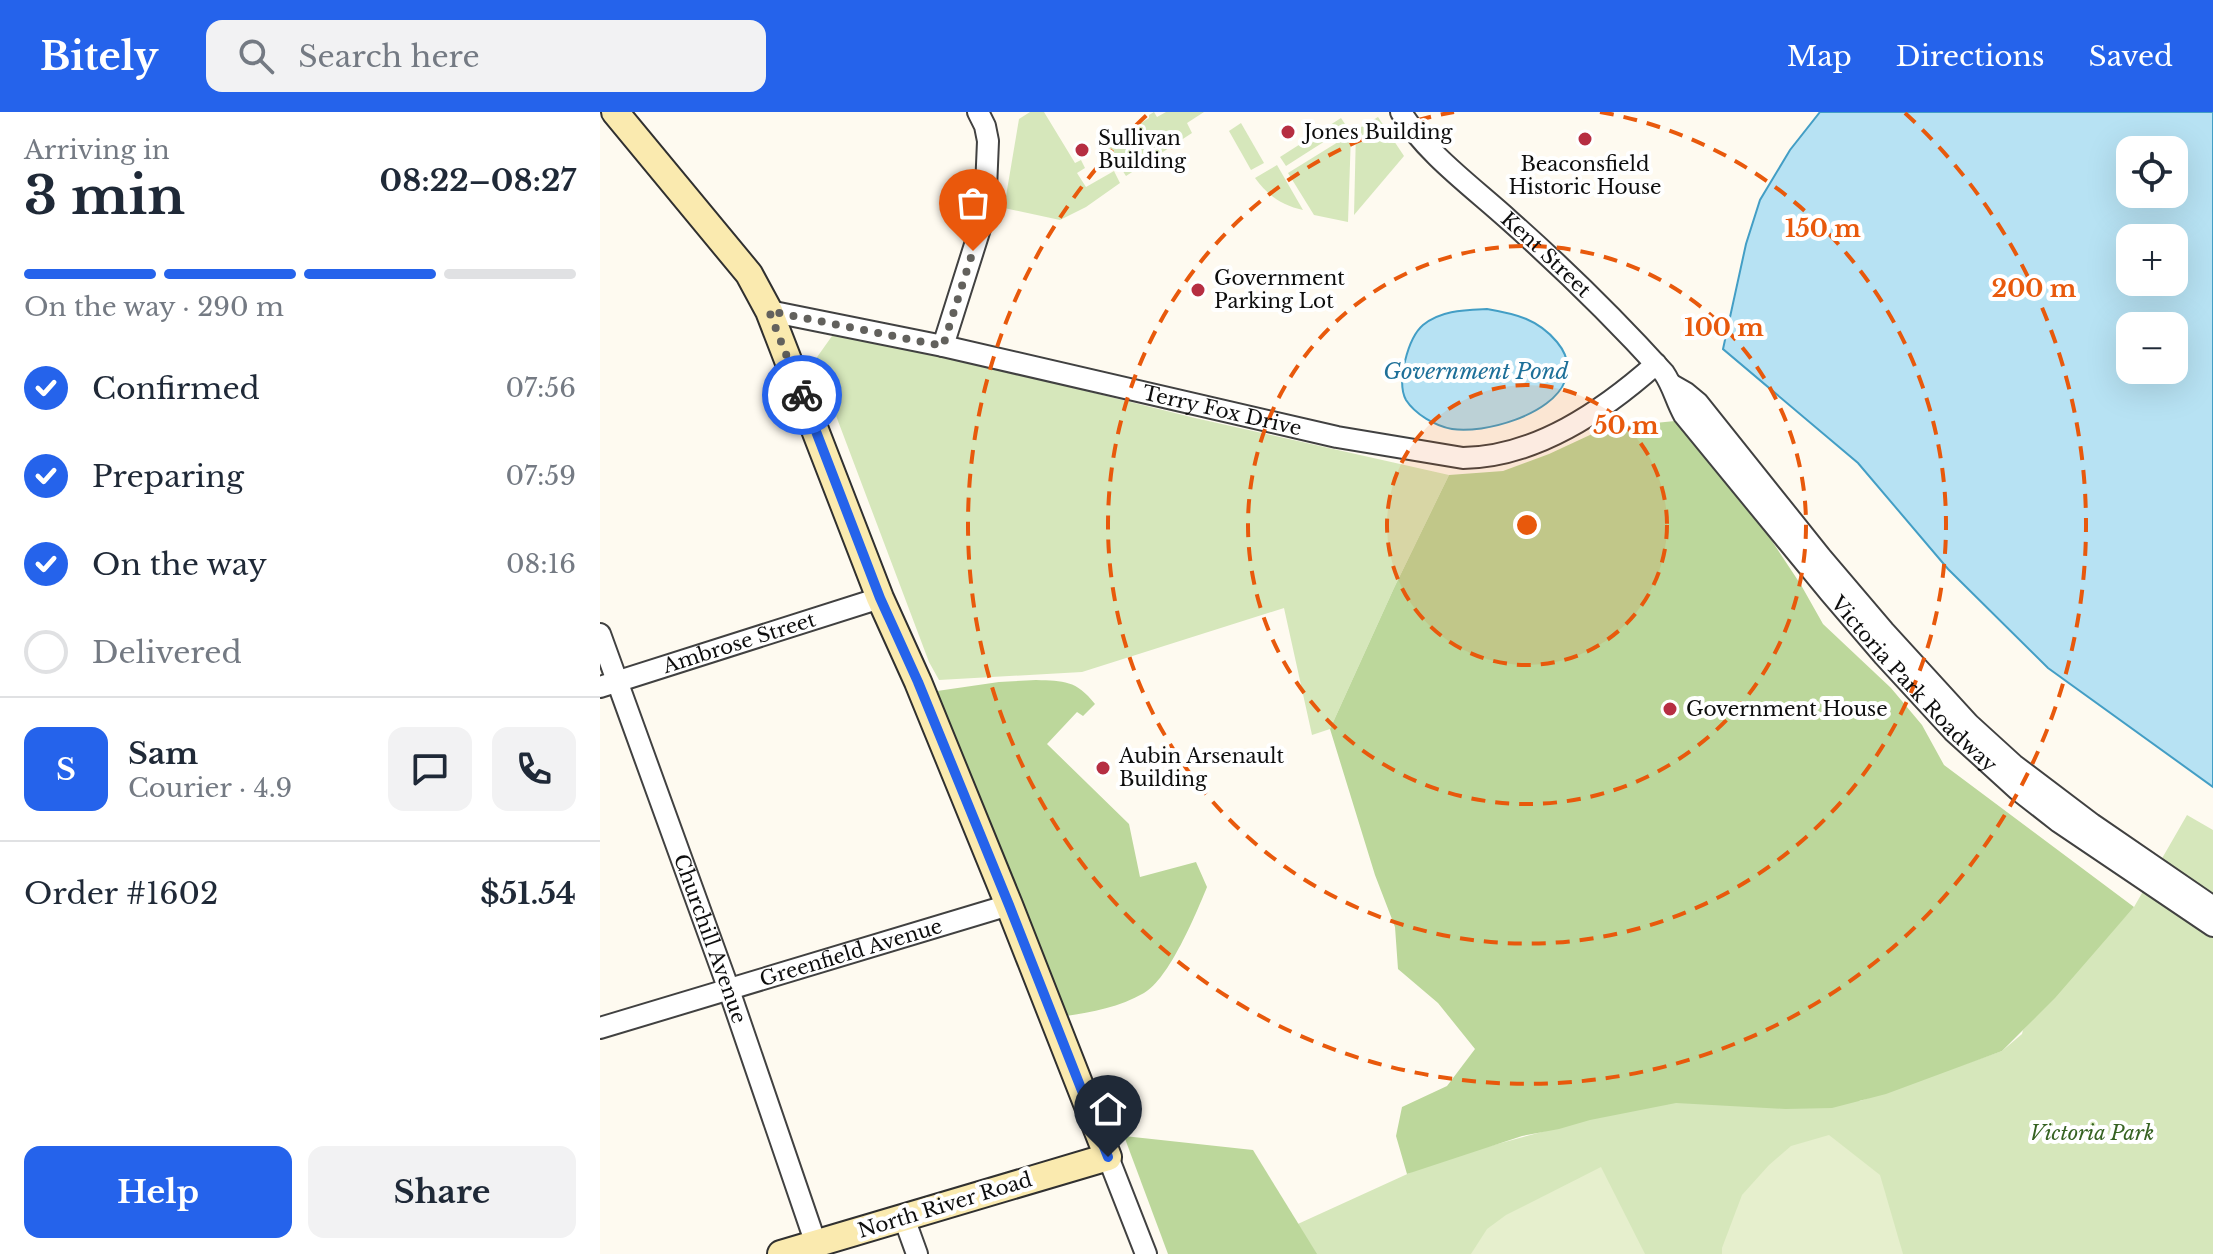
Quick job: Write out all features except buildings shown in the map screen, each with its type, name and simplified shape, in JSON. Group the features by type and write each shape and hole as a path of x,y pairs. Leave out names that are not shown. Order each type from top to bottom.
{"main road":[{"path":"623,114 677,187 749,274 769,311 880,598 1009,905 1108,1157"},
{"name":"North River Road","path":"781,1254 1108,1157"}],"street":[{"path":"943,346 985,213 988,141 978,112"},
{"name":"Kent Street","path":"1405,114 1446,163 1590,293 1656,364"},
{"name":"Terry Fox Drive","path":"769,311 943,346 1337,437 1463,458 1481,458 1531,446 1619,397 1656,364"},
{"name":"Victoria Park Roadway","path":"1656,364 1672,385 1698,403 1821,557 1969,724 2014,765 2069,807 2213,907"},
{"name":"Victoria Park Roadway","path":"1672,385 1684,415 1903,679 1953,731 2059,822 2213,926"},
{"name":"Ambrose Street","path":"609,684 880,598"},
{"name":"Churchill Avenue","path":"600,634 609,684 729,990 816,1244"},
{"name":"Greenfield Avenue","path":"600,1028 1009,905"},
{"path":"1108,1157 1146,1254"},
{"path":"904,1218 917,1254"}],"green space":[{"path":"1030,112 1044,112 1075,163 1081,160 1085,168 1077,173 1086,187 1114,171 1120,183 1086,207 1060,220 1004,208 1019,119"},
{"path":"1154,112 1157,117 1166,112 1204,112 1187,123 1192,133 1126,176 1106,145"},
{"path":"1378,117 1404,156 1354,215 1356,130"},
{"path":"1341,118 1347,127 1286,166 1280,157"},
{"path":"1241,123 1264,163 1251,170 1229,131"},
{"path":"1351,134 1348,222 1314,215 1288,173"},
{"path":"1277,165 1303,210 1276,199 1255,178"},
{"path":"837,329 1195,418 1449,475 1330,729 1312,735 1284,608 1082,672 939,680 929,662 815,360"},
{"path":"1675,421 1760,523 1823,624 1891,688 1922,725 1944,765 2134,907 2055,998 2002,1051 1886,1094 1832,1108 1785,1109 1676,1103 1522,1136 1407,1174 1396,1136 1402,1107 1447,1086 1475,1049 1438,1003 1398,969 1395,927 1375,875 1330,729 1449,475 1503,471 1605,428"},
{"path":"1036,680 1069,683 1082,690 1095,704 1083,716 1077,712 1047,744 1129,824 1140,877 1196,862 1207,887 1181,945 1153,986 1135,998 1116,1005 1066,1016 937,691"},
{"name":"Victoria Park","path":"2187,815 2213,830 2213,1254 1168,1254 1289,1228 1438,1160 1746,1077 1860,1101 2002,1051 2022,1034 2134,907"},
{"path":"1829,1135 1880,1175 1903,1254 1722,1254 1742,1195 1791,1146"},
{"path":"1124,1136 1253,1150 1317,1254 1168,1254"},
{"path":"1601,1167 1645,1254 1471,1254 1487,1229 1506,1215"}],"water":[{"path":"1820,112 2213,112 2213,787 2048,668 1948,569 1858,463 1723,349 1746,244 1760,200 1790,150"},
{"name":"Government Pond","path":"1487,309 1526,319 1550,334 1566,356 1568,370 1565,381 1546,404 1516,420 1498,425 1452,429 1426,419 1410,405 1403,392 1403,372 1413,340 1423,325 1438,316"}],"way so far":[{"path":"802,395 769,311 943,346 973,251"}],"place":[{"name":"Jones Building","path":"1288,132"},
{"name":"Beaconsfield Historic House","path":"1585,139"},
{"name":"Sullivan Building","path":"1082,150"},
{"name":"Government Parking Lot","path":"1198,290"},
{"name":"Government House","path":"1670,709"},
{"name":"Aubin Arsenault Building","path":"1103,768"}],"route":[{"path":"802,395 880,598 918,682 1009,905 1108,1157"}]}
